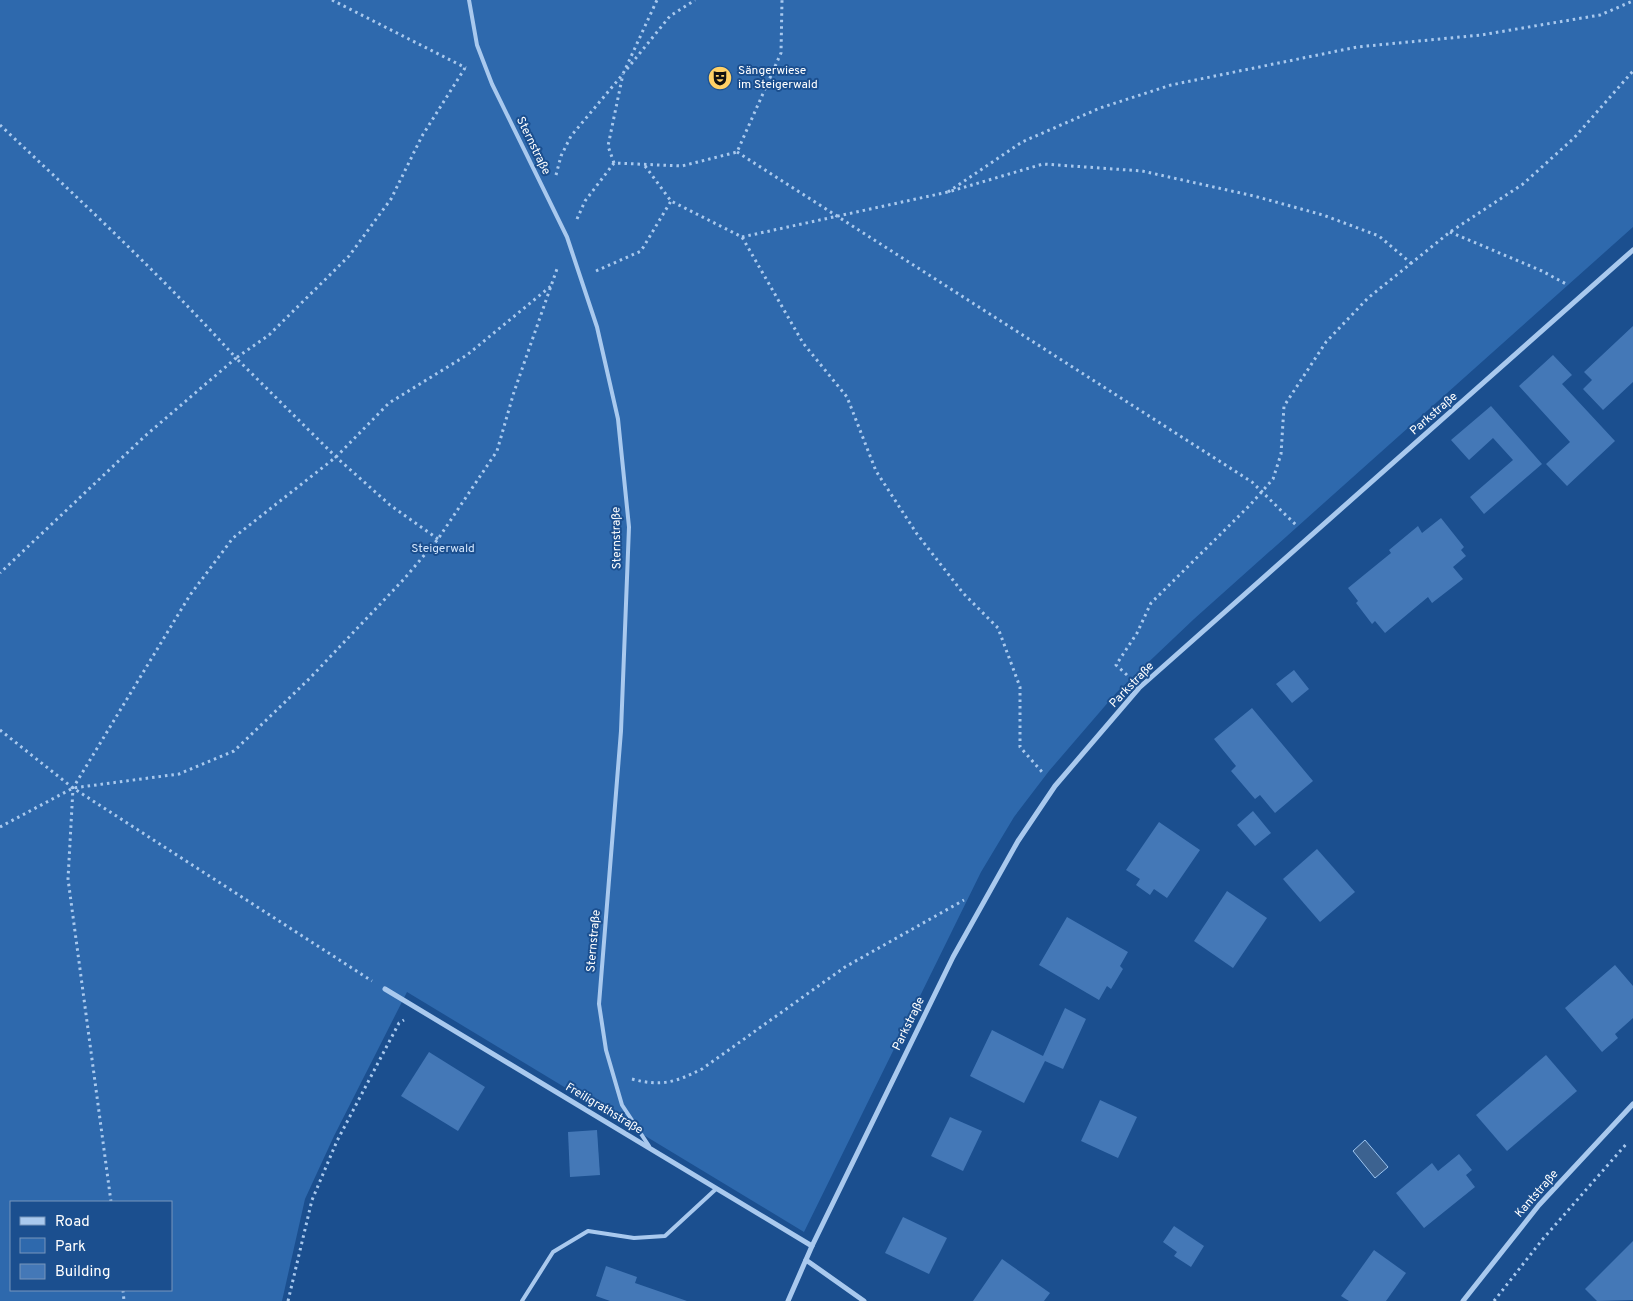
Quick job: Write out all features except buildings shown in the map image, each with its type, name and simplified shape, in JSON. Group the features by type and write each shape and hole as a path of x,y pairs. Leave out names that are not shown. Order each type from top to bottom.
{"street":[{"name":"Parkstraße","path":"788,1301 812,1246 953,957 992,884 1055,786 1139,688 1586,294 1633,250"},
{"name":"Freiligrathstraße","path":"385,989 812,1246"},
{"name":"Kantstraße","path":"1463,1301 1539,1205 1633,1104"},
{"path":"806,1260 864,1301"}],"lane":[{"name":"Sternstraße","path":"469,0 477,45 492,84 567,237 582,278 597,326 618,419 630,528 621,731 599,1004 606,1050 622,1105 635,1128 652,1151"},
{"path":"522,1301 553,1252 588,1232 634,1238 666,1236 716,1189"}],"path":[{"path":"332,0 465,68 492,84"},
{"path":"614,163 608,146 624,74 657,0"},
{"path":"556,177 561,156 571,136 670,16 695,0"},
{"path":"737,152 781,53 782,0"},
{"path":"948,192 1022,142 1100,108 1171,85 1357,47 1481,35 1600,15 1633,1"},
{"path":"0,573 145,436 236,358 269,335 349,256 391,199 422,136 465,68"},
{"path":"1139,688 1116,665 1137,633 1152,603 1273,479 1281,454 1284,406 1326,342 1368,298 1450,232 1523,184 1574,138 1633,71"},
{"path":"0,125 114,231 236,358 336,457 390,505 438,540"},
{"path":"614,163 646,166 682,166 737,152 1252,482 1309,538"},
{"path":"0,827 73,788 179,774 234,751 317,671 438,540 497,450 514,392 567,237 585,201 614,163"},
{"path":"742,237 948,192 1043,164 1142,171 1254,196 1323,215 1379,236 1412,264"},
{"path":"646,166 671,202 742,237 803,344 847,397 876,471 917,534 962,594 998,628 1020,688 1020,747 1055,786"},
{"path":"582,278 641,251 671,202"},
{"path":"1450,232 1542,271 1586,294"},
{"path":"111,1201 68,879 73,788 190,595 233,538 336,457 388,403 467,356 552,285"},
{"path":"0,730 73,788 385,989"},
{"path":"612,1072 634,1080 657,1084 679,1081 702,1069 845,967 992,884"},
{"path":"288,1301 312,1200 337,1141 399,1023 420,1009"},
{"path":"1494,1301 1542,1240 1628,1142"}],"green space":[{"name":"Steigerwald","path":"0,0 1633,0 1633,227 1194,619 1117,692 1049,771 1014,817 981,872 804,1232 407,992 334,1136 305,1199 282,1301 0,1301"}],"shaded area":[{"path":"1365,1140 1388,1167 1375,1178 1353,1151"}],"place":[{"name":"Sängerwiese im Steigerwald","path":"720,78"}]}
